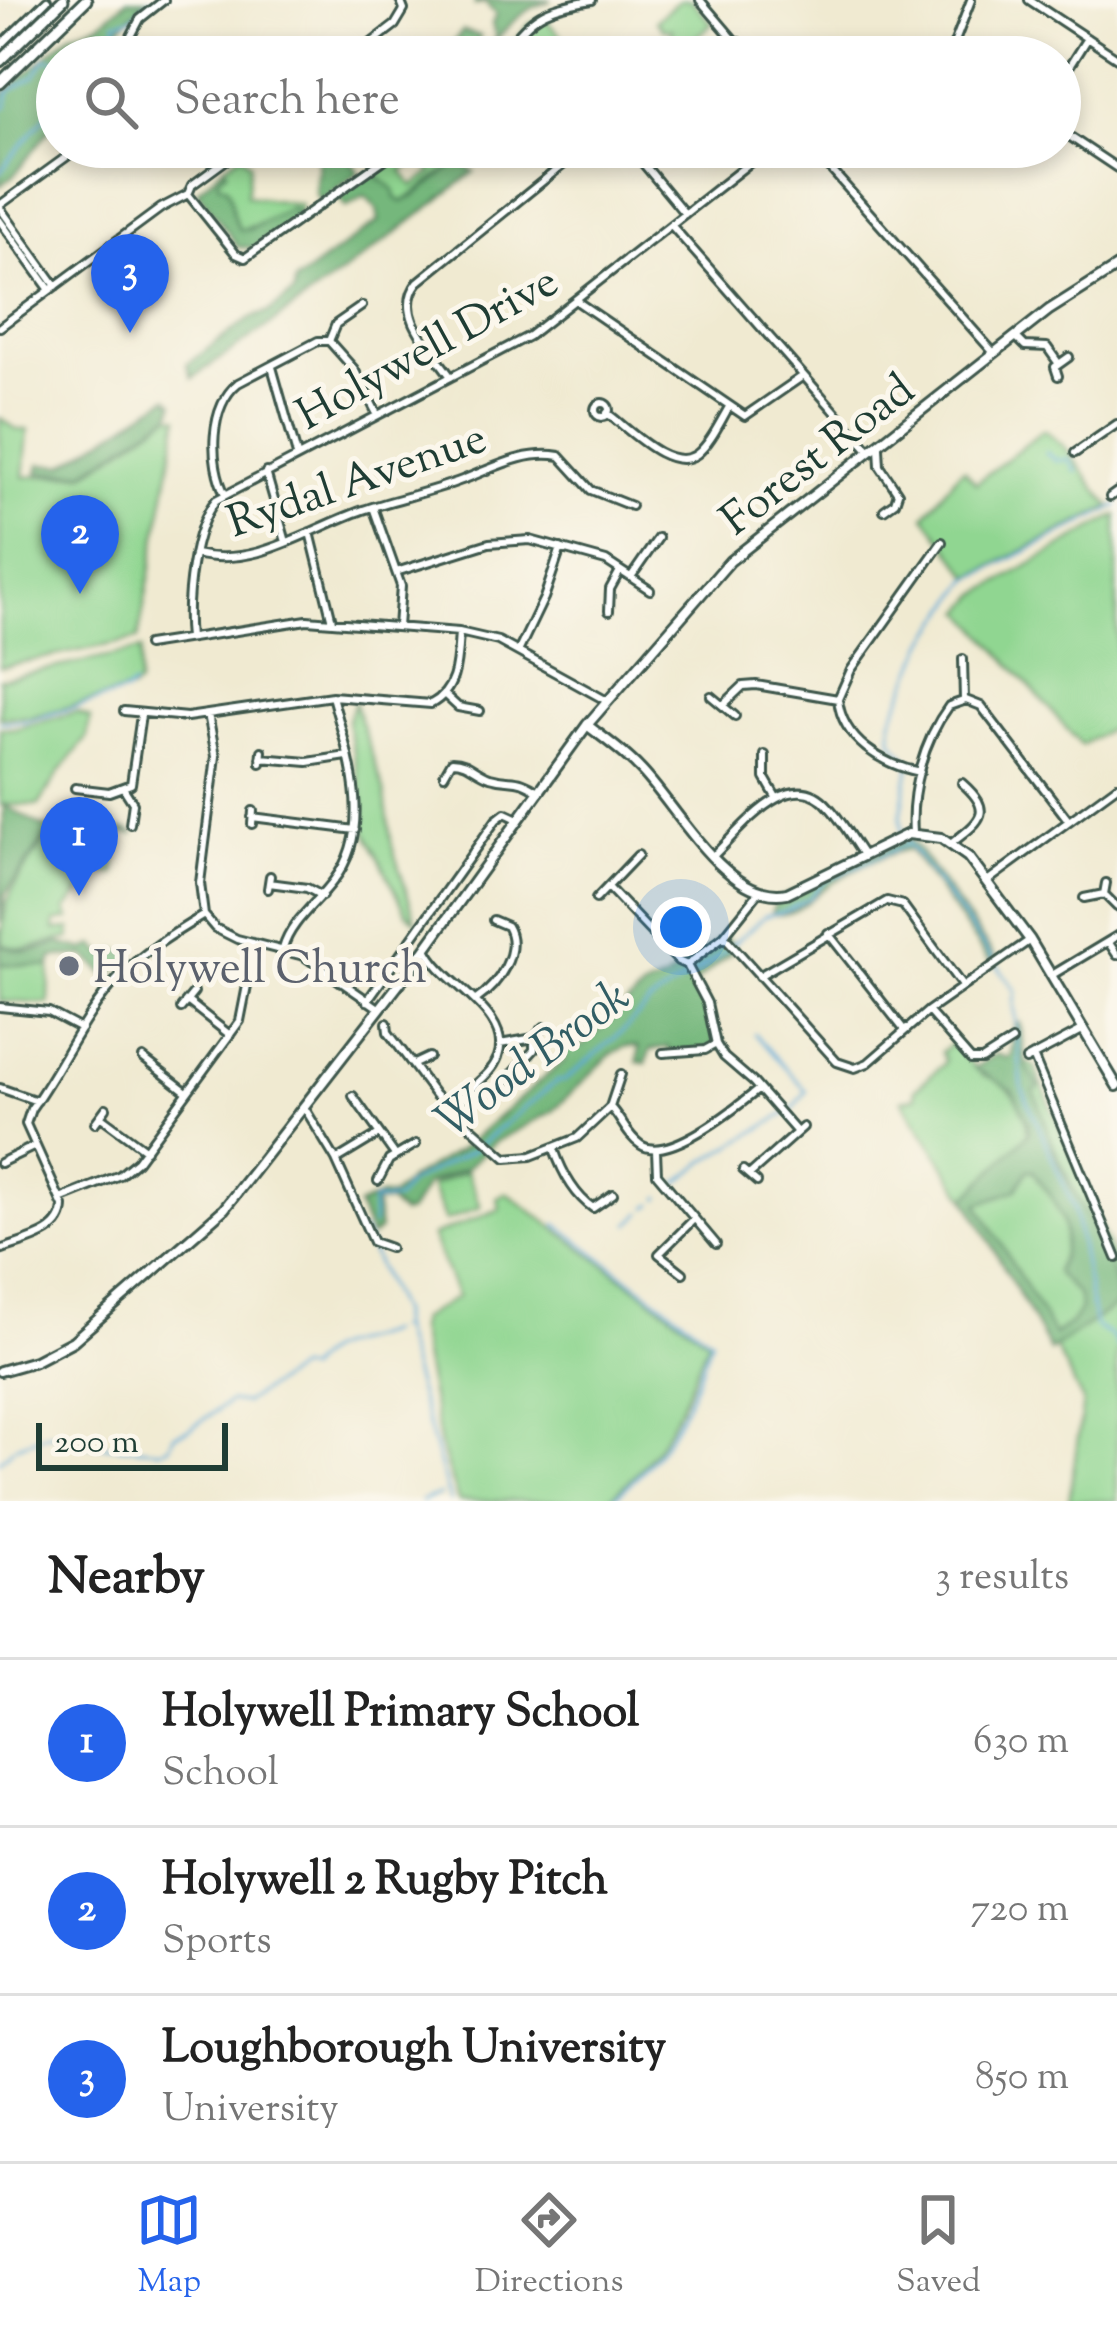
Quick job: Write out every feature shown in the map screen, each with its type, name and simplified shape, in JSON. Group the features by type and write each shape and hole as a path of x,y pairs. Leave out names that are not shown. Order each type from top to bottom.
{"main road":[{"path":"0,61 63,0"},
{"path":"49,36 86,0"},
{"path":"0,83 36,48"}],"street":[{"path":"0,46 47,0"},
{"path":"130,36 144,13 164,0"},
{"path":"381,36 395,26 404,10 400,0"},
{"path":"517,36 549,8 592,0"},
{"path":"700,0 731,36"},
{"path":"964,36 970,0"},
{"path":"1029,0 1117,58"},
{"path":"1081,48 1087,38"},
{"path":"1081,144 1117,168"},
{"path":"52,168 0,206 53,288"},
{"path":"188,194 192,185 215,168"},
{"path":"188,194 236,254 245,258 372,168"},
{"path":"451,377 409,312 413,288 559,168"},
{"path":"646,168 685,214"},
{"name":"Holywell Drive","path":"225,494 529,336 743,168"},
{"path":"830,168 994,353"},
{"path":"0,327 178,196 188,194"},
{"path":"0,221 53,288"},
{"path":"671,225 802,376 875,450 898,493 884,510"},
{"name":"Forest Road","path":"0,1371 74,1342 224,1209 413,966 587,725 730,561 1016,336 1117,267"},
{"path":"578,302 729,407 750,415 802,376"},
{"path":"329,341 336,324 362,306"},
{"path":"1016,336 1025,346 1047,346 1059,364"},
{"path":"189,638 195,554 204,518 225,494 214,459 223,401 238,383 318,341 329,341 354,369 377,414"},
{"path":"1058,376 1054,370 1069,357"},
{"path":"272,367 297,455"},
{"path":"608,413 669,458 683,460 701,451 729,407"},
{"path":"1078,448 1117,424"},
{"name":"Rydal Avenue","path":"195,554 233,559 538,450 560,456 591,490 623,497 631,506"},
{"path":"266,472 286,542"},
{"path":"373,507 402,593 398,627"},
{"path":"310,532 332,620"},
{"path":"631,577 658,538"},
{"path":"396,572 508,540 530,540 606,561 631,577 638,588 650,590"},
{"path":"913,771 858,741 842,718 838,699 851,670 937,556 942,542"},
{"path":"519,650 561,547"},
{"path":"609,611 610,590 620,571"},
{"path":"147,645 279,623 332,620 459,632 519,650 607,700"},
{"path":"124,711 208,714 332,696 426,704 445,695 454,678 459,632"},
{"path":"963,656 964,700"},
{"path":"723,705 743,686 756,685 838,699"},
{"path":"445,695 458,707 474,708"},
{"path":"283,949 350,856 355,792 332,696"},
{"path":"711,696 735,716"},
{"path":"906,835 913,771 944,712 964,700 981,706 1069,820"},
{"path":"208,714 216,756 200,883 204,915 223,932 304,956 380,1010"},
{"path":"124,789 134,776 141,715"},
{"path":"587,725 641,769 712,857 760,891 787,893 906,835 952,843 968,857 1030,940 1113,1071 1117,1086"},
{"path":"261,757 308,762 347,756"},
{"path":"762,757 765,778 776,797"},
{"path":"444,775 452,761 461,760 491,777 519,778 540,792"},
{"path":"952,843 976,824 982,812 979,798 962,783"},
{"path":"986,882 1117,787"},
{"path":"79,790 124,789"},
{"path":"124,789 133,803 130,824"},
{"path":"712,857 776,797 803,790 820,798 862,855"},
{"path":"367,1001 496,820 505,813 521,821"},
{"path":"252,817 355,830"},
{"path":"596,899 638,855"},
{"path":"269,882 307,888 322,896"},
{"path":"1104,894 1106,883"},
{"path":"608,887 690,973 707,1003 716,1044 732,1066 800,1129 746,1172 757,1182"},
{"path":"690,973 730,942 760,891"},
{"path":"1084,898 1104,894"},
{"path":"1104,894 1117,907"},
{"path":"759,976 881,902 896,902 903,905 962,986"},
{"path":"0,1250 60,1224 64,1213 26,1124 37,1101 119,977 152,947 204,915"},
{"path":"476,1000 509,970 513,941 509,923 493,920"},
{"path":"828,933 905,1031"},
{"path":"1052,975 1117,936"},
{"path":"730,942 843,1066 855,1068 868,1063 928,1011 1030,940"},
{"path":"1109,943 1117,955"},
{"path":"60,1198 120,1175 146,1150 244,1013 255,944"},
{"path":"426,948 448,977"},
{"path":"413,966 426,965 476,1000 500,1044 492,1067 454,1109"},
{"path":"181,1008 194,992"},
{"path":"188,1001 230,1035"},
{"path":"0,1006 49,1012 81,1029"},
{"path":"928,1011 971,1060 1005,1050 1012,1041"},
{"path":"500,1044 534,1038 544,1027"},
{"path":"1084,1029 1030,1058 1117,1258"},
{"path":"385,1030 435,1095 483,1141 513,1159 577,1138 610,1107 621,1074"},
{"path":"506,1074 534,1050 534,1038"},
{"path":"667,1050 705,1050 716,1044"},
{"path":"414,1064 429,1057"},
{"path":"143,1058 187,1092"},
{"path":"0,1088 37,1101"},
{"path":"610,1107 640,1144 656,1150 691,1136 759,1089"},
{"path":"367,1099 356,1100 394,1155"},
{"path":"106,1108 97,1119 146,1150"},
{"path":"304,1108 336,1160 373,1242 390,1248"},
{"path":"336,1160 379,1134"},
{"path":"378,1181 385,1163 416,1144"},
{"path":"0,1162 35,1146"},
{"path":"554,1149 569,1183 592,1211 613,1194"},
{"path":"656,1150 657,1174 715,1237"},
{"path":"659,1254 694,1219"},
{"path":"650,1248 682,1268"}],"green space":[{"path":"127,0 146,0 112,36 69,36 99,24"},
{"path":"475,0 552,0 535,6 500,36 495,36 492,24 496,14 484,2 475,5"},
{"path":"680,0 692,0 712,24 698,36 670,36 672,29 663,29 656,20"},
{"path":"558,9 547,22 561,36 519,36 529,24"},
{"path":"36,65 36,147 0,186 0,97"},
{"path":"225,168 219,184 229,191 240,230 292,207 297,217 254,248 238,247 198,191"},
{"path":"249,168 246,196 300,204 299,216 297,211 240,230 218,178 227,171"},
{"path":"318,168 356,168 359,172 320,201 315,192"},
{"path":"407,168 402,171 413,186 432,173 429,168 451,168 402,202 372,172"},
{"path":"451,168 474,172 336,278 192,378 187,364 250,318 269,312 294,293 295,282 379,221 377,209 365,196 346,207 338,196 372,172 402,202"},
{"path":"168,397 174,403 171,414 85,472 38,473 40,464 64,465"},
{"path":"171,415 179,417 138,639 0,667 0,418 18,430 28,430 24,477 86,474"},
{"path":"1043,430 1063,446 1111,506 971,577 925,516 958,473 964,469 976,483"},
{"path":"1117,515 1117,725 1081,745 964,611 979,594"},
{"path":"141,650 138,685 132,690 31,717 0,717 0,679"},
{"path":"354,702 384,790 392,846 416,921 406,912 366,832 347,722"},
{"path":"76,712 90,718 87,738 39,805 0,805 0,728 15,729"},
{"path":"4,805 43,827 135,834 49,832 5,894 0,922"},
{"path":"48,838 84,839 86,846 100,847 101,841 118,843 115,874 98,872 66,910 70,919 55,922 55,930 71,929 70,938 29,948 3,944 9,899"},
{"path":"910,838 995,957 989,961 909,849 857,869 796,910 771,914 776,900"},
{"path":"0,928 1,945 18,950 59,943 85,950 95,945 107,956 116,950 134,955 109,977 85,956 52,957 50,966 0,964"},
{"path":"724,936 735,949 695,982 707,1003 716,1044 705,1050 650,1050 646,1063 638,1062 639,1047 626,1046 610,1055 553,1111 495,1142 466,1168 427,1184 409,1212 402,1214 388,1202 375,1203 379,1230 371,1237 358,1206 380,1196 391,1197 410,1179 461,1149 566,1059 565,1049 582,1046 644,989 666,979"},
{"path":"0,964 50,966 49,1004 0,1001"},
{"path":"1020,1023 1026,1066 1039,1087 1034,1092 1056,1155 1103,1247 1115,1285 1117,1305 1050,1351 966,1198 1028,1134 1028,1122 1012,1090 974,1068 996,1054 1011,1055 1015,1024","holes":["1028,1170 1033,1170 1064,1230 1055,1272 1079,1296 1080,1310 1054,1335 978,1204 1016,1190"]},
{"path":"952,1043 983,1076 1001,1083 1015,1096 1028,1134 966,1198 902,1100 916,1097 915,1089 943,1065 941,1052"},
{"path":"1029,1063 1117,1267 1117,1288 1045,1122"},
{"path":"1028,1170 1033,1170 1061,1218 1064,1242 1055,1272 1079,1296 1080,1310 1053,1335 978,1204 1016,1190"},
{"path":"467,1171 481,1207 445,1221 431,1186"},
{"path":"507,1193 708,1340 680,1408 656,1449 605,1501 458,1501 440,1446 418,1329 420,1319 457,1297 432,1236 500,1209 497,1198"},
{"path":"1117,1305 1117,1501 1069,1501 1083,1402 1055,1347"}],"waterway":[{"path":"111,36 116,22 132,18 151,0"},
{"path":"0,110 7,106 9,92 36,74"},
{"path":"0,116 0,121"},
{"path":"0,172 36,128"},
{"path":"1045,452 1056,460 1069,460 1077,472"},
{"name":"Wood Brook","path":"902,832 910,762 892,739 892,719 926,642 969,580 1117,506"},
{"path":"0,722 27,721 125,693 133,686"},
{"name":"Wood Brook","path":"373,1225 372,1201 396,1200 408,1184 473,1150 557,1081 564,1081 650,1003 714,960 765,916 786,911 811,897 823,882 908,844 907,840"},
{"path":"909,844 1016,991 1022,1088 1074,1208 1095,1326 1112,1337 1117,1347"},
{"path":"678,1183 704,1162 792,1110 807,1091 755,1034"},
{"path":"648,1208 653,1204"},
{"path":"630,1224 642,1213"},
{"path":"556,1224 711,1339 673,1429 645,1468 609,1501"},
{"name":"Wood Brook","path":"362,1230 399,1313 395,1329"},
{"path":"399,1327 450,1501"},
{"name":"Wood Brook","path":"17,1445 51,1433 71,1443 162,1450 174,1435 230,1401 244,1403 297,1369 306,1371 333,1348 388,1332"},
{"name":"Wood Brook","path":"0,1461 14,1447"},
{"path":"421,1501 440,1495"}],"place":[{"name":"Loughborough University","path":"130,333"},
{"name":"Holywell 2 Rugby Pitch","path":"80,594"},
{"name":"Holywell Primary School","path":"79,896"},
{"name":"Holywell Church","path":"69,966"}]}
